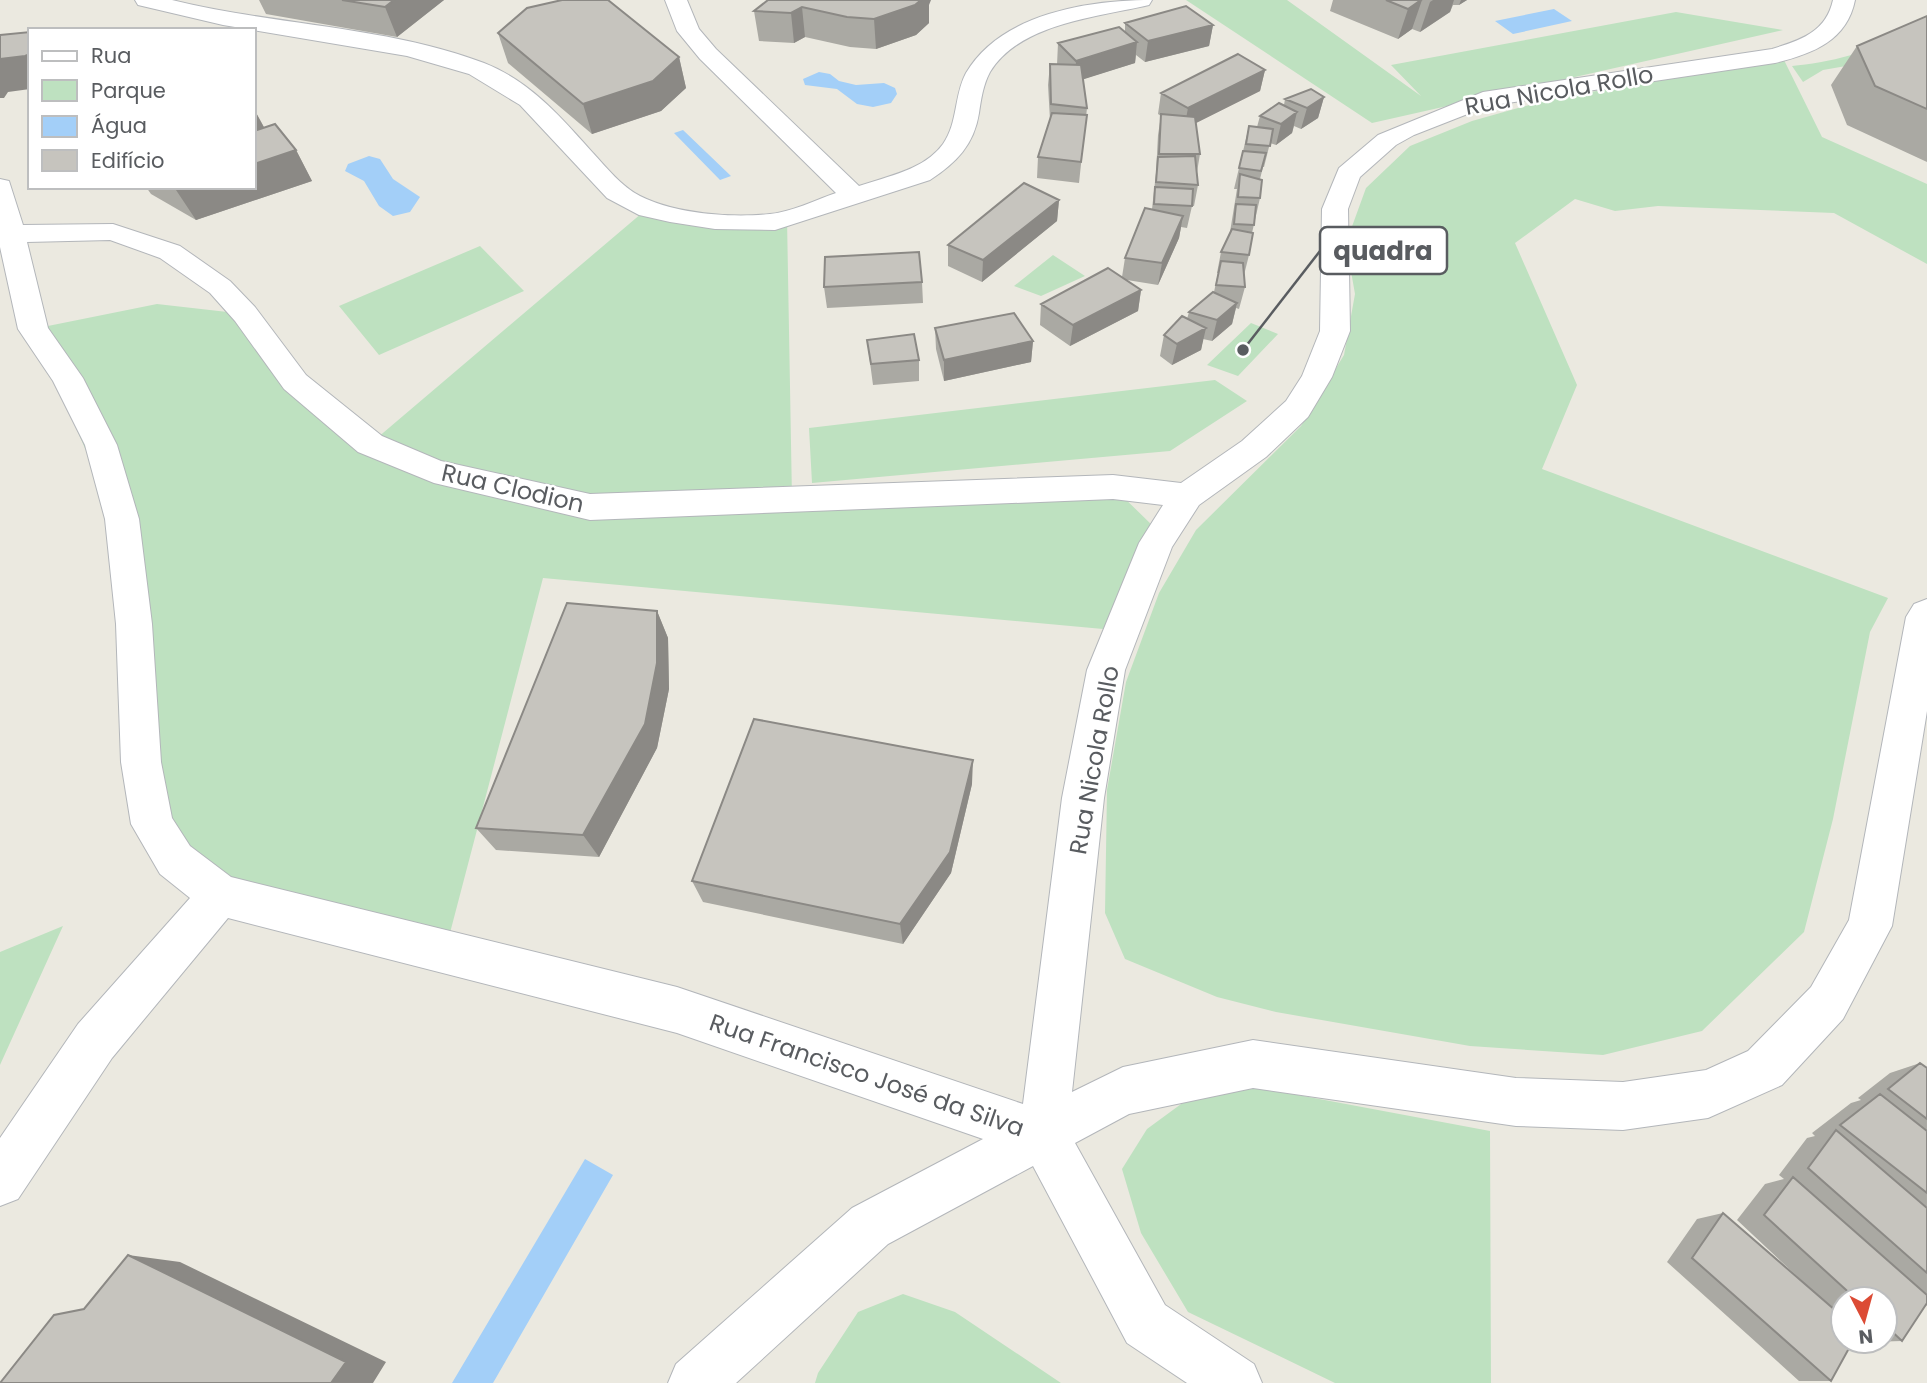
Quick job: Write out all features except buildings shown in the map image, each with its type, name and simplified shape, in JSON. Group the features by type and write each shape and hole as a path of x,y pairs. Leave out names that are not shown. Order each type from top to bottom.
{"street":[{"path":"146,0 184,11 402,48 491,75 532,100 618,193 687,219 718,222 775,222 921,174 939,165 964,131 972,81 987,59 1032,29 1141,0"},
{"path":"676,0 688,31 708,54 854,196"},
{"name":"Rua Nicola Rollo","path":"1043,1135 1083,798 1107,670 1156,543 1187,496 1254,449 1297,409 1317,377 1335,331 1335,209 1348,174 1387,140 1443,113 1483,99 1775,56 1829,34 1838,22 1844,0"},
{"path":"0,187 33,329 67,378 101,445 122,519 134,624 141,762 152,824 175,860 220,895 95,1041 0,1181"},
{"name":"Rua Clodion","path":"10,234 113,232 170,252 220,287 245,314 295,382 370,444 434,471 590,507 1113,487 1187,496"},
{"name":"Rua Francisco José da Silva","path":"220,895 677,1010 1043,1135 1123,1091 1253,1065 1516,1102 1623,1106 1708,1094 1765,1068 1827,1003 1870,926 1921,630 1927,614"},
{"path":"695,1383 870,1226 1043,1135 1146,1324 1235,1383"}],"green space":[{"path":"1186,0 1287,0 1421,96 1391,65 1676,12 1783,30 1372,123"},
{"path":"1902,27 1914,30 1846,66 1823,70 1803,82 1792,66 1835,59 1865,50 1879,44"},
{"path":"1784,60 1822,137 1927,184 1927,264 1834,213 1658,206 1615,211 1575,199 1515,243 1577,385 1542,469 1888,598 1870,632 1833,819 1804,932 1702,1031 1603,1055 1470,1046 1276,1012 1217,997 1125,959 1105,913 1107,790 1126,682 1159,593 1196,530 1301,426 1344,355 1355,294 1346,243 1366,188 1410,146 1472,121 1554,98"},
{"path":"642,213 740,230 787,218 792,499 1113,487 1155,528 1103,629 543,578 445,952 220,895 146,786 124,538 33,329 157,304 245,314 370,444"},
{"path":"480,246 524,291 379,355 339,306"},
{"path":"1053,255 1085,276 1041,296 1014,286"},
{"path":"1251,323 1278,334 1238,376 1207,365"},
{"path":"1215,380 1247,401 1170,451 812,483 809,428"},
{"path":"63,926 0,1065 0,952"},
{"path":"1260,1088 1490,1131 1491,1383 1335,1383 1188,1312 1141,1233 1122,1169 1147,1129 1192,1096"},
{"path":"903,1294 955,1312 1061,1383 815,1383 818,1373 858,1312"}],"water":[{"path":"1554,9 1572,21 1513,34 1495,21"},
{"path":"819,72 856,85 884,83 895,88 897,94 891,103 873,107 857,104 837,89 805,85 803,79"},
{"path":"683,130 731,176 720,180 674,133"},
{"path":"369,156 380,159 393,179 420,197 410,212 393,216 379,206 364,181 345,171 348,164"},
{"path":"585,1159 613,1175 493,1383 452,1383"}],"place":[{"name":"quadra","path":"1243,350"}]}
